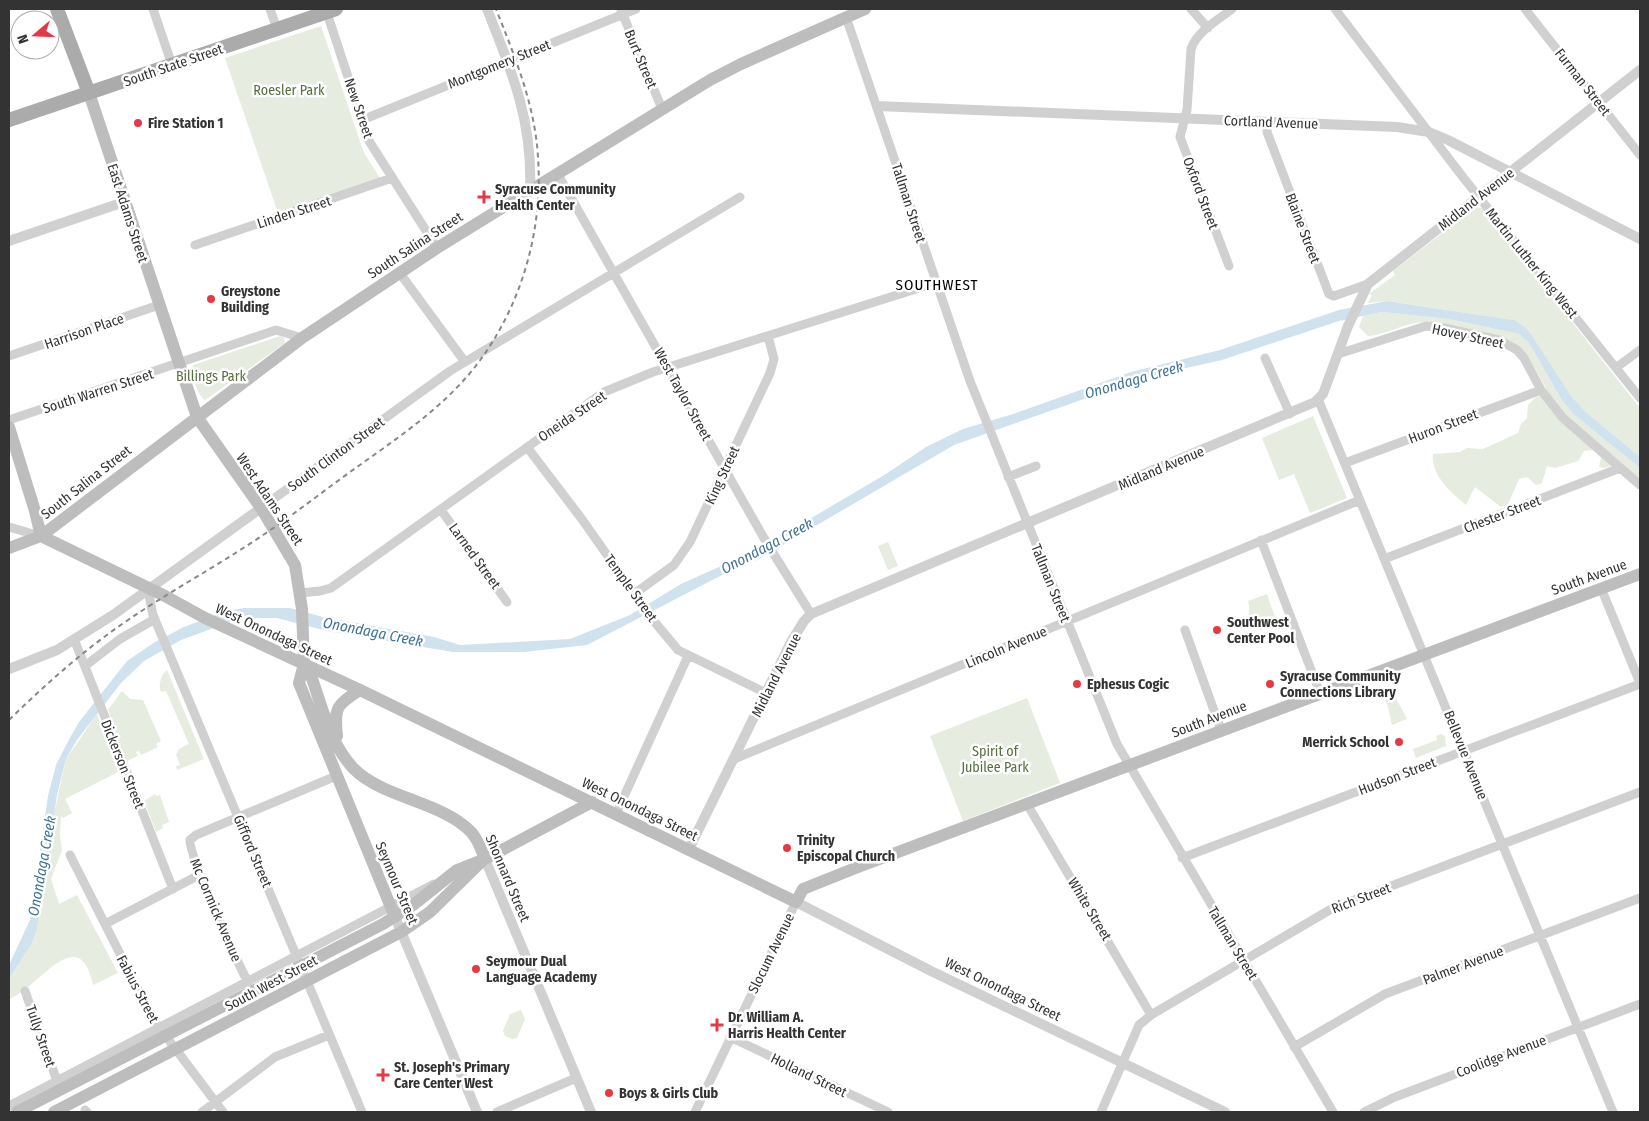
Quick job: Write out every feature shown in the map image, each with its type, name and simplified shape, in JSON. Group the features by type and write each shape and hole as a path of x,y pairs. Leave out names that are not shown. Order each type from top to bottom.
{"main road":[{"name":"East Adams Street","path":"57,9 89,93 197,417"},
{"name":"South Salina Street","path":"9,548 41,536 302,338 437,248 662,109 741,64 865,9"},
{"name":"South State Street","path":"9,120 331,11"},
{"name":"West Adams Street","path":"197,417 261,508 295,565 302,609 304,664"},
{"path":"9,428 41,536"},
{"name":"West Onondaga Street","path":"41,536 57,546 205,618 360,690 796,902"},
{"name":"South Avenue","path":"796,902 803,889 1221,730 1640,574"},
{"name":"Shonnard Street","path":"304,664 310,673 338,748 352,767 366,778 443,814 470,830 480,845 485,859"},
{"name":"Seymour Street","path":"304,664 299,683 393,912"},
{"path":"338,748 336,711 343,701 360,690"},
{"name":"South West Street","path":"17,1112 162,1032 393,912 457,870 485,859 592,802"},
{"name":"South West Street","path":"54,1112 401,932 430,912 485,859"}],"street":[{"path":"153,9 172,65"},
{"path":"270,9 277,29"},
{"path":"486,9 523,108 528,135 530,191"},
{"name":"Montgomery Street","path":"362,120 507,61 622,11 636,9"},
{"path":"1191,9 1208,28"},
{"name":"Oxford Street","path":"1229,266 1180,137 1187,110 1191,49 1198,36 1232,9"},
{"name":"Martin Luther King West","path":"1335,9 1479,197 1640,398"},
{"name":"Furman Street","path":"1525,9 1640,155"},
{"name":"New Street","path":"331,11 369,141 437,248"},
{"name":"Burt Street","path":"622,11 662,109"},
{"name":"Tallman Street","path":"846,17 935,283 984,419 1066,622 1128,766 1333,1112"},
{"name":"Midland Avenue","path":"689,849 791,642 804,620 811,614 1290,414 1318,399 1323,394 1348,326 1368,284 1640,70"},
{"name":"Cortland Avenue","path":"877,106 1397,127 1429,132 1512,171 1640,239"},
{"name":"Blaine Street","path":"1268,122 1267,132 1329,294 1334,296 1368,284"},
{"name":"West Taylor Street","path":"557,173 765,540 811,614"},
{"name":"Linden Street","path":"195,245 392,178"},
{"name":"South Clinton Street","path":"9,669 57,650 74,639 148,589 465,362 740,197"},
{"path":"9,241 124,202"},
{"path":"399,272 465,362"},
{"name":"Oneida Street","path":"300,593 331,588 604,392 668,367 935,283"},
{"name":"Harrison Place","path":"9,356 159,305"},
{"name":"Hovey Street","path":"1338,354 1426,326 1444,328 1499,340 1512,346 1524,358 1541,390"},
{"name":"South Warren Street","path":"9,420 276,330 302,338"},
{"name":"King Street","path":"634,594 665,573 683,554 773,365 768,336"},
{"path":"1617,367 1640,350"},
{"path":"1265,358 1290,414"},
{"path":"1541,390 1563,418 1640,486"},
{"name":"Huron Street","path":"1345,463 1541,390"},
{"name":"Bellevue Avenue","path":"1318,399 1613,1112"},
{"name":"Temple Street","path":"527,447 653,620 678,650 766,693"},
{"path":"1008,477 1036,466"},
{"name":"Chester Street","path":"1384,559 1620,468"},
{"name":"Lincoln Avenue","path":"734,759 1360,500"},
{"name":"Larned Street","path":"441,510 508,602"},
{"path":"9,527 41,536"},
{"path":"1261,540 1320,693"},
{"path":"1601,588 1640,683"},
{"name":"Gifford Street","path":"148,589 155,618 362,1112"},
{"path":"85,666 120,639 155,618"},
{"path":"1185,630 1221,730"},
{"name":"Dickerson Street","path":"74,639 172,889"},
{"path":"616,814 688,656"},
{"name":"Hudson Street","path":"1182,858 1640,683"},
{"path":"239,817 336,776"},
{"name":"Rich Street","path":"1101,1112 1139,1026 1151,1015 1243,960 1333,908 1640,792"},
{"name":"White Street","path":"1027,804 1151,1015"},
{"name":"Mc Cormick Avenue","path":"239,817 191,837 190,847 248,982"},
{"name":"Fabius Street","path":"70,855 162,1032 223,1112"},
{"name":"Shonnard Street","path":"485,859 591,1112"},
{"path":"105,924 201,874"},
{"name":"Palmer Avenue","path":"1294,1047 1385,994 1640,898"},
{"name":"Slocum Avenue","path":"695,1112 796,902"},
{"name":"West Onondaga Street","path":"796,902 931,971 1225,1112"},
{"name":"Seymour Street","path":"393,912 477,1112"},
{"name":"South West Street","path":"9,1106 57,1081 162,1032 248,982 299,962"},
{"name":"Tully Street","path":"26,991 57,1081"},
{"name":"Coolidge Avenue","path":"1364,1112 1395,1097 1640,1004"},
{"path":"202,1112 275,1057 329,1035"},
{"name":"Holland Street","path":"730,1037 888,1112"},
{"path":"497,1112 576,1078"}],"green space":[{"name":"Roesler Park","path":"321,26 364,153 380,178 278,213 225,58"},
{"path":"1476,207 1482,208 1640,408 1640,457 1586,412 1571,396 1514,320 1388,301 1368,303 1372,295 1369,294 1395,275 1393,271"},
{"path":"1382,312 1449,319 1519,334 1529,343 1561,399 1573,414 1640,468 1640,480 1621,463 1604,468 1599,467 1601,458 1593,450 1584,451 1578,461 1555,468 1547,466 1542,483 1536,485 1527,477 1519,479 1508,504 1501,507 1475,487 1466,505 1443,483 1435,469 1433,454 1460,452 1467,448 1483,449 1518,433 1521,424 1527,418 1528,405 1536,397 1549,394 1532,363 1524,353 1507,340 1444,324 1426,322 1409,324 1368,336 1359,327 1363,316"},
{"name":"Billings Park","path":"280,336 284,338 285,343 205,400 202,398 194,379 193,365"},
{"path":"1313,416 1347,498 1310,513 1294,474 1279,480 1262,438"},
{"path":"888,542 898,566 888,570 878,546"},
{"path":"1267,594 1275,617 1270,620 1270,628 1260,631 1258,625 1248,629 1248,601"},
{"path":"167,670 204,759 177,770 176,766 180,765 176,755 179,749 189,744 166,691 161,692 160,689 162,677"},
{"path":"1390,687 1407,719 1392,725 1382,691"},
{"path":"122,691 130,699 143,700 161,741 156,744 158,747 141,755 139,751 136,752 138,756 127,761 108,710"},
{"name":"Spirit of Jubilee Park","path":"1027,698 1060,783 963,821 930,736"},
{"path":"97,714 118,772 65,799 72,813 63,818 61,816 60,835 62,850 51,879 59,904 77,895 118,973 93,985 87,966 78,958 68,958 9,999 9,979 32,943 37,929 49,837 66,759"},
{"path":"1441,734 1445,736 1446,746 1416,758 1413,749 1437,740 1436,736"},
{"path":"155,794 156,796 160,795 169,822 162,825 163,828 156,832 144,801"},
{"path":"521,1010 525,1019 517,1038 513,1039 505,1036 503,1031 510,1014"}],"water":[{"name":"Onondaga Creek","path":"1387,301 1514,320 1526,328 1532,336 1571,396 1586,412 1640,457 1640,468 1573,414 1561,399 1529,343 1519,334 1449,319 1382,312 1339,321 1222,360 1146,377 954,445 759,559 722,575 587,645 524,652 453,652 327,631 277,618 241,618 181,640 144,661 121,683 77,740 66,759 57,795 37,929 32,943 9,979 9,965 30,920 48,796 56,765 79,722 127,661 155,642 184,627 226,611 244,608 290,608 323,617 434,637 460,645 570,639 630,615 681,584 759,549 886,474 926,447 963,429 1013,414 1131,372 1220,350 1339,310"}],"railway":[{"path":"9,720 66,667 112,631 263,535 420,421 453,392 481,359 496,337 519,288 533,237 539,184 533,119 517,63 496,9"}],"place":[{"name":"Fire Station 1","path":"138,123"},
{"name":"Syracuse Community Health Center","path":"484,197"},
{"name":"Greystone Building","path":"211,299"},
{"name":"Southwest Center Pool","path":"1217,630"},
{"name":"Ephesus Cogic","path":"1077,684"},
{"name":"Syracuse Community Connections Library","path":"1270,684"},
{"name":"Merrick School","path":"1399,742"},
{"name":"Trinity Episcopal Church","path":"787,848"},
{"name":"Seymour Dual Language Academy","path":"476,969"},
{"name":"Dr. William A. Harris Health Center","path":"717,1025"},
{"name":"St. Joseph's Primary Care Center West","path":"383,1075"},
{"name":"Boys & Girls Club","path":"609,1093"}],"district":[{"name":"SOUTHWEST","path":"937,285"}]}
